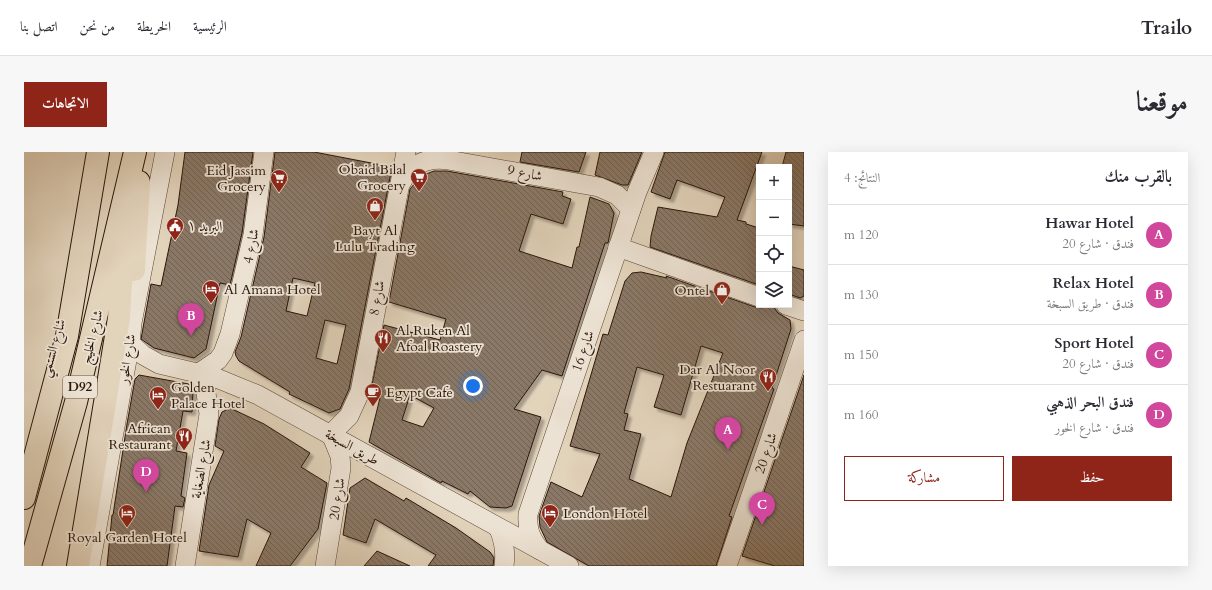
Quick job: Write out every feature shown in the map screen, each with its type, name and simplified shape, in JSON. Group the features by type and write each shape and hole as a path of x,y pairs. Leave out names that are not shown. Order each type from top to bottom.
{"main road":[{"name":"شارع الخليج","path":"24,498 67,336 98,152"},
{"name":"شارع الخليج","path":"30,566 76,402 135,152"},
{"path":"131,333 140,152"},
{"path":"78,566 119,318 123,259 122,207"},
{"name":"شارع الستمي","path":"24,453 57,330 79,266"}],"street":[{"name":"شارع الخور","path":"90,566 164,152"},
{"name":"شارع 4","path":"199,373 218,360 223,353 230,334 253,235 264,152"},
{"name":"شارع 8","path":"331,434 349,416 360,392 406,152"},
{"name":"شارع 16","path":"540,550 531,540 527,527 528,514 631,209 654,152"},
{"name":"شارع 9","path":"400,185 405,174 414,166 424,160 442,159 598,187 617,196 631,209"},
{"path":"618,247 756,296"},
{"path":"792,307 804,311"},
{"name":"طريق السبخة","path":"131,333 151,360 199,373 244,388 331,434 498,529 568,566"},
{"name":"شارع 20","path":"727,566 804,340"},
{"name":"شارع الضغاية","path":"185,566 210,414 205,386 199,373"},
{"name":"شارع 20","path":"325,566 342,468 340,456 331,434"},
{"path":"498,529 505,552 504,566"}],"building":[{"path":"185,152 253,152 242,233 230,285 220,283 206,349 194,358 154,348 141,339 151,284 161,286 178,205"},
{"path":"275,152 314,152 392,167 349,389 340,409 329,413 289,394 290,392 239,361 236,356 235,352 241,337 264,237","holes":["293,278 315,283 307,316 286,311","325,320 346,325 337,364 316,358"]},
{"path":"522,152 586,152 579,172 520,162"},
{"path":"600,152 642,152 628,185 622,185 595,175"},
{"path":"665,152 762,152 758,164 756,164 756,168 737,220 746,222 746,224 756,227 756,284 650,247 658,207 717,217 725,197 677,180 670,199 651,192"},
{"path":"786,152 804,152 804,226 792,224 792,164 783,164"},
{"path":"434,171 447,171 563,192 562,196 571,199 563,224 531,214 519,251 572,268 577,247 579,247 590,197 609,204 614,213 608,243 605,243 562,376 542,370 514,409 541,417 512,506 506,508 490,507 470,491 468,494 442,481 441,483 369,442 380,398 370,395 384,325 440,340 446,319 389,302 410,189 421,176","holes":["410,395 434,408 423,427 402,420"]},
{"path":"792,267 804,270 804,296 800,298 792,295"},
{"path":"641,272 667,278 666,276 756,308 774,308 778,313 790,320 791,329 772,388 774,389 729,516 732,517 716,566 589,566 547,542 540,527 539,516 551,482 582,497 600,454 570,446 603,334 608,335 625,281 632,273","holes":["701,346 723,353 687,443 671,497 629,479 641,434 624,430 628,414 624,413 637,367 664,375 654,407 681,415"]},
{"path":"139,375 189,384 193,390 192,412 183,411 176,451 187,453 181,496 185,498 183,507 175,506 167,566 107,566 112,515 127,424 135,379"},
{"path":"804,375 804,566 775,566 742,556"},
{"path":"230,408 264,424 310,453 301,467 327,483 318,529 290,566 256,566 271,533 247,519 238,557 199,551 209,485 224,451 215,446 219,419 222,412"},
{"path":"365,478 404,501 406,498 456,528 490,552 494,558 493,566 428,566 436,555 375,519 366,543 343,535 350,488"},
{"path":"377,551 410,566 364,566"}],"place":[{"name":"Obaid Bilal Grocery","path":"419,192"},
{"name":"Eid Jassim Grocery","path":"279,193"},
{"name":"Bayt Al Lulu Trading","path":"375,221"},
{"name":"البريد ١","path":"175,241"},
{"name":"Al Amana Hotel","path":"211,304"},
{"name":"Ontel","path":"722,305"},
{"name":"Relax Hotel","path":"191,336"},
{"name":"Al Ruken Al Afoal Roastery","path":"383,353"},
{"name":"Dar Al Noor Restuarant","path":"768,392"},
{"name":"Egypt Cafe","path":"373,407"},
{"name":"Golden Palace Hotel","path":"158,410"},
{"name":"Hawar Hotel","path":"728,450"},
{"name":"African Restaurant","path":"184,451"},
{"name":"فندق البحر الذهبي","path":"146,492"},
{"name":"Sport Hotel","path":"762,525"},
{"name":"Royal Garden Hotel","path":"127,528"},
{"name":"London Hotel","path":"550,528"}]}
